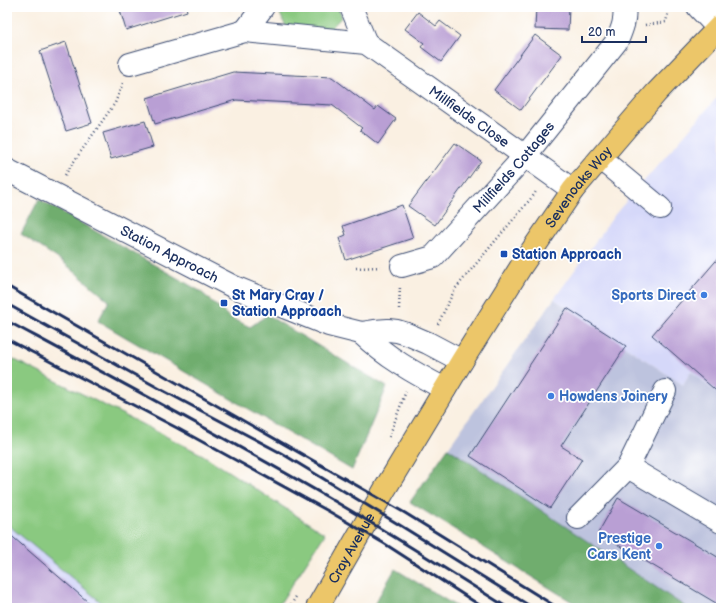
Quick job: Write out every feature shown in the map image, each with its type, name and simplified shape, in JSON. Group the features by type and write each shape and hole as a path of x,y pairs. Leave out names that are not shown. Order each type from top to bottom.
{"main road":[{"name":"Sevenoaks Way","path":"385,489 522,265 572,190 601,159 656,94 720,28"},
{"name":"Cray Avenue","path":"317,608 385,489"}],"street":[{"path":"245,31 263,7"},
{"path":"351,7 366,43"},
{"path":"698,7 720,28"},
{"name":"Millfields Cottages","path":"402,266 433,257 525,156 617,41 624,17"},
{"name":"Millfields Close","path":"130,64 245,31 366,43 572,190"},
{"path":"601,159 660,208"},
{"name":"Station Approach","path":"7,170 234,287 329,325 361,334 382,353 404,367 445,389"},
{"name":"Station Approach","path":"361,334 374,331 397,331 428,343 462,361"},
{"path":"578,518 628,467 665,391"},
{"path":"628,467 721,522"}],"path":[{"path":"624,17 666,22 669,10 672,7"},
{"path":"75,160 115,103 130,64"},
{"path":"438,324 455,289 533,196 547,172"},
{"path":"356,268 402,266 397,331"}],"shaded area":[{"path":"721,93 720,396 691,371 683,385 554,299 616,213"},
{"path":"554,299 683,385 691,371 720,396 721,395 721,608 687,608 448,448"},
{"path":"7,524 108,608 7,608"}],"green space":[{"path":"277,7 338,7 342,17 329,30 286,27"},
{"path":"39,199 200,291 229,317 250,327 267,315 387,387 352,470 98,321 109,301 63,262 21,234"},
{"path":"7,356 203,455 325,534 277,608 108,608 7,524"},
{"path":"448,448 687,608 582,608 410,502"},
{"path":"395,569 459,608 372,608"}],"building":[{"path":"119,7 186,7 187,11 126,30"},
{"path":"536,7 569,7 568,30 535,29"},
{"path":"418,12 436,26 440,21 460,36 441,62 421,47 424,43 405,29"},
{"path":"535,35 562,55 521,110 494,90"},
{"path":"66,42 92,123 66,131 40,51"},
{"path":"233,72 332,77 375,110 378,106 396,119 378,144 360,130 362,128 332,105 236,100 155,124 147,98"},
{"path":"145,121 153,147 111,159 103,133"},
{"path":"455,143 481,161 435,225 408,206"},
{"path":"402,205 413,238 346,260 339,238 346,235 343,226"},
{"name":"Sports Direct","path":"721,255 721,395 652,335"},
{"name":"Howdens Joinery","path":"567,308 626,346 561,446 582,459 550,508 470,456"},
{"name":"Prestige Cars Kent","path":"618,498 721,559 721,606 598,533"},
{"path":"7,532 95,608 7,608"}],"railway":[{"path":"7,286 405,513 558,608"},
{"path":"7,304 162,390 281,453 533,608"},
{"path":"7,321 254,455 336,502 508,608"},
{"path":"7,339 177,428 330,512 385,544 484,608"}],"place":[{"name":"Station Approach","path":"504,254"},
{"name":"Sports Direct","path":"704,295"},
{"name":"St Mary Cray / Station Approach","path":"224,303"},
{"name":"Howdens Joinery","path":"551,396"},
{"name":"Prestige Cars Kent","path":"659,546"}]}
